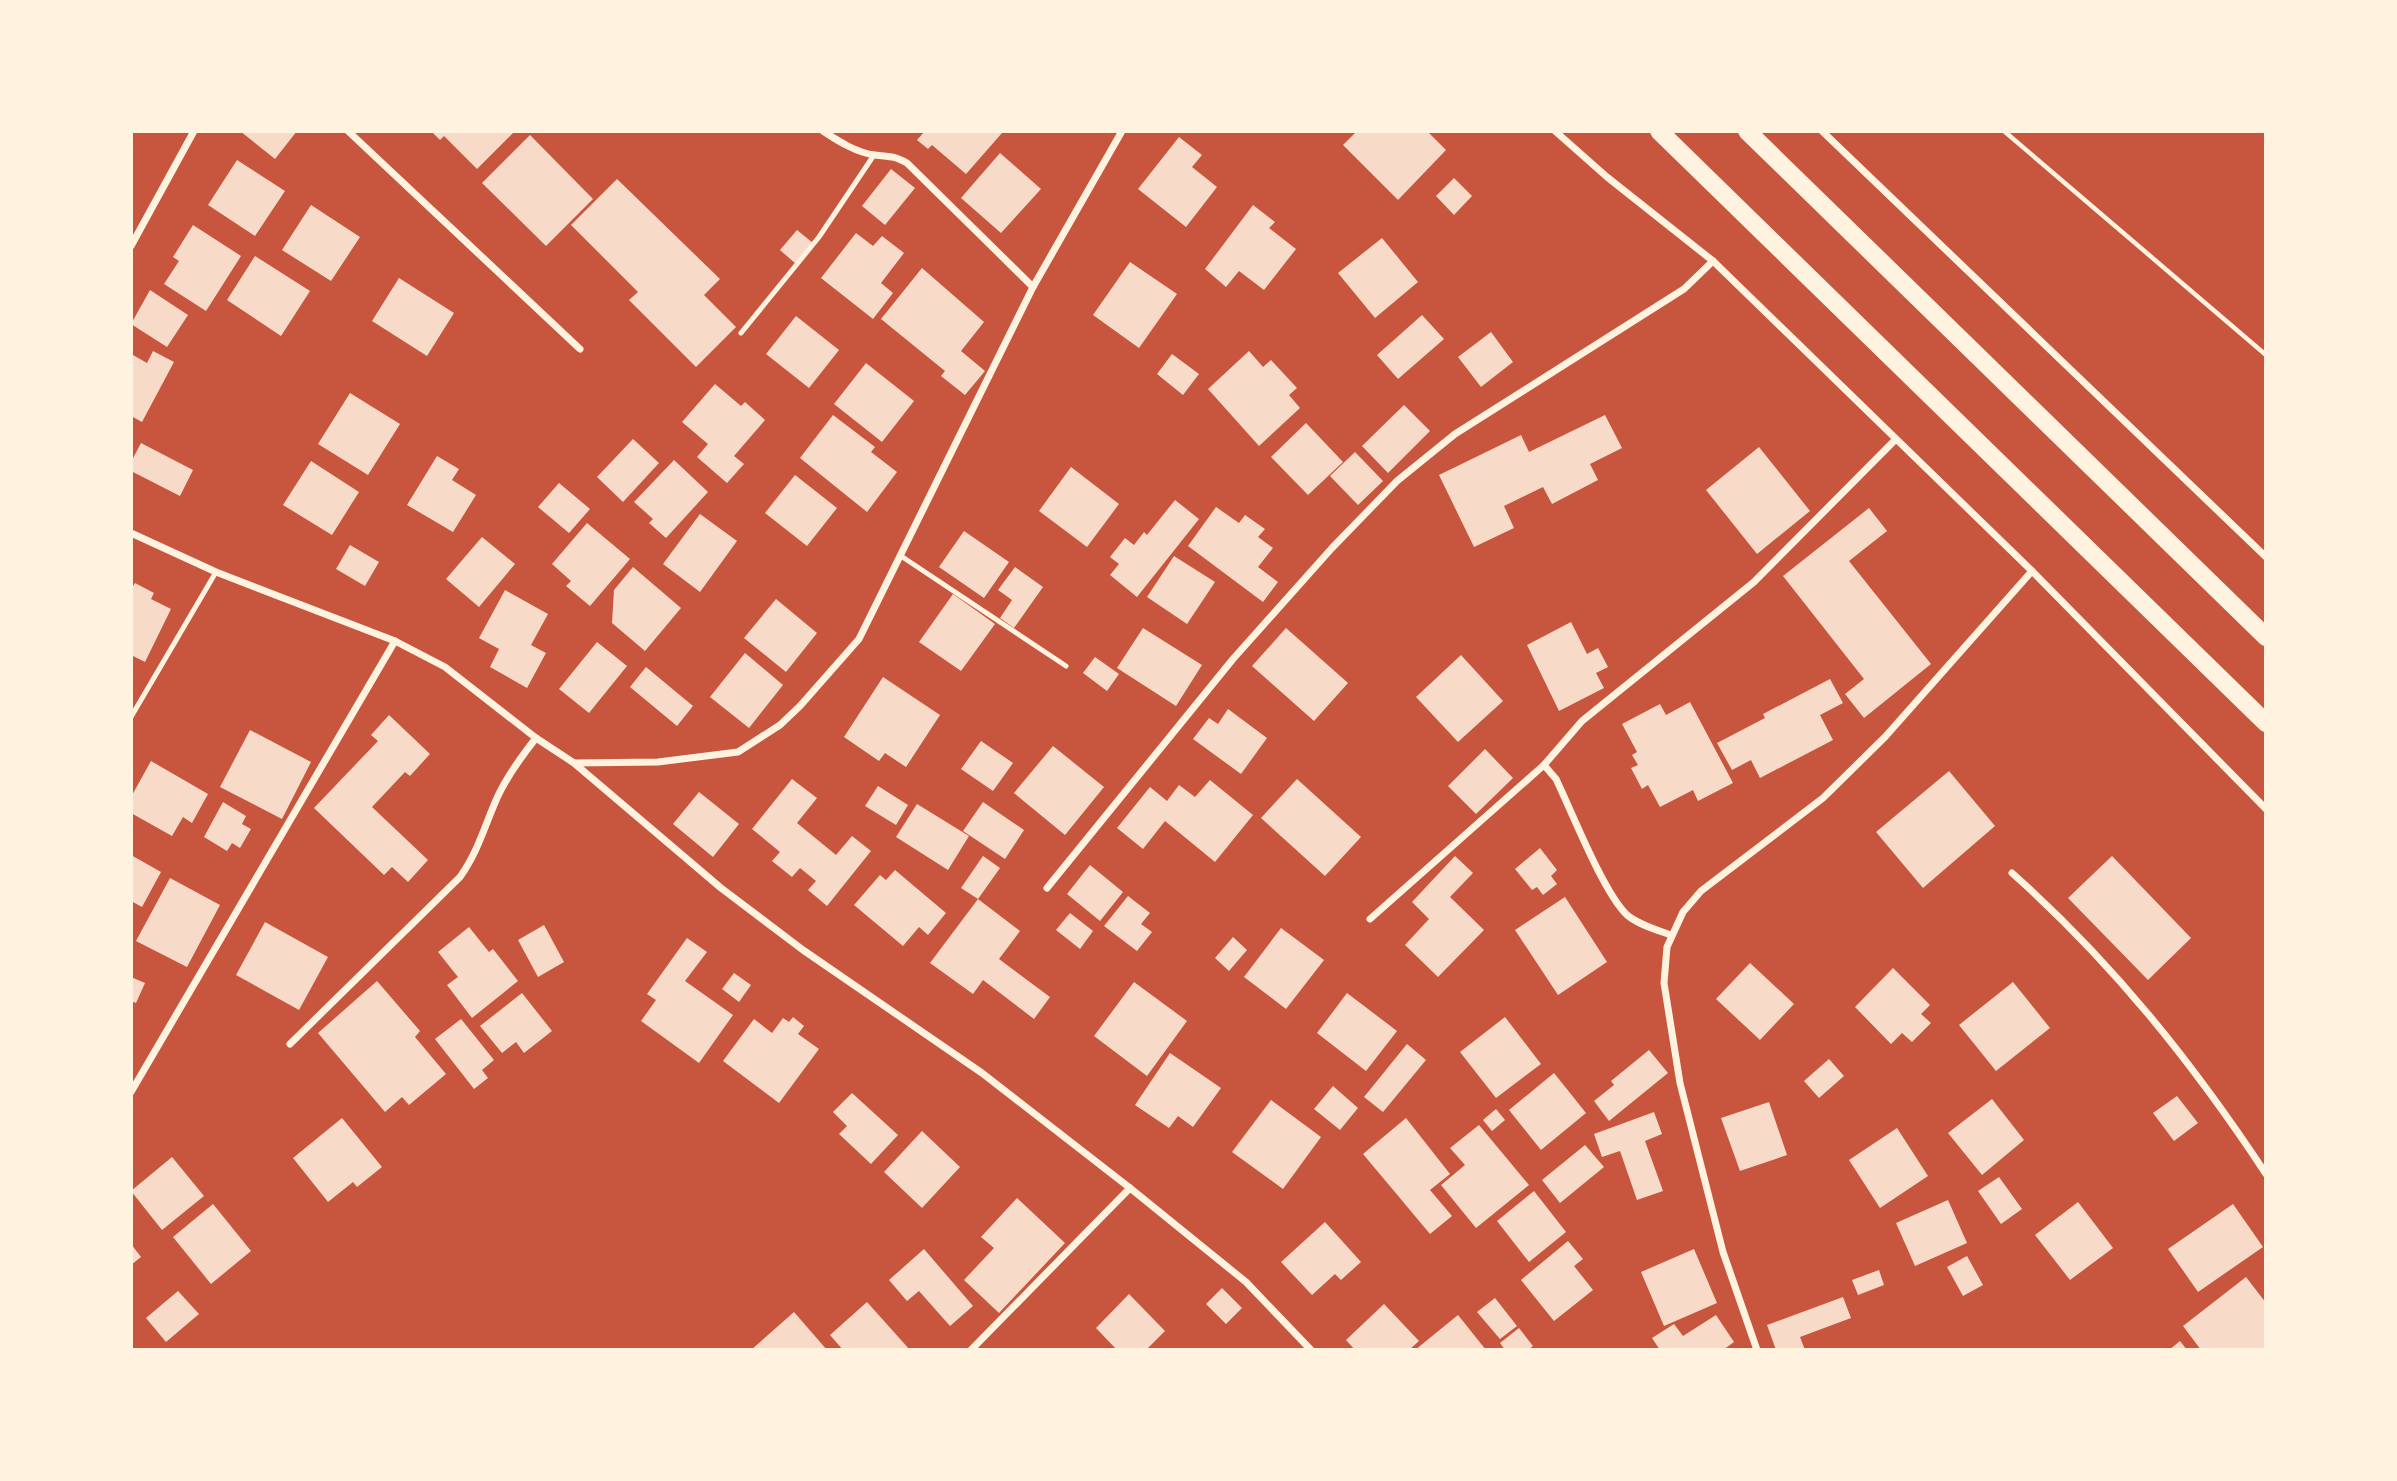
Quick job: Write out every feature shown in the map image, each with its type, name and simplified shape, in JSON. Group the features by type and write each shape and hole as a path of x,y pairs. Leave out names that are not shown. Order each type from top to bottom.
{"main road":[{"path":"1659,131 2266,723"},
{"path":"1747,131 2266,637"}],"street":[{"path":"131,246 194,131"},
{"path":"348,131 580,349"},
{"path":"823,131 839,142 874,155 892,155 907,163 1033,287"},
{"path":"574,763 610,765 702,758 738,752 800,706 859,639 1033,287 1122,131"},
{"path":"1555,131 1713,261 2032,571 2266,809"},
{"path":"1822,131 2266,556"},
{"path":"1047,888 1233,659 1332,548 1397,481 1455,434 1684,289 1713,261"},
{"path":"1370,919 1544,765 1582,721 1754,582 1895,440"},
{"path":"131,533 216,572 395,641 445,667 536,738 574,763 721,888 803,950 982,1073 1130,1188 1246,1282 1311,1350"},
{"path":"1757,1350 1723,1252 1680,1083 1664,983 1665,960 1671,935 1683,912 1701,891 1823,798 1885,737 2032,571"},
{"path":"131,1092 395,641"},
{"path":"290,1044 460,877 473,859 496,798 515,765 536,738"},
{"path":"1544,765 1556,779 1605,882 1625,913 1640,923 1671,935"},
{"path":"2012,873 2070,924 2124,982 2230,1119 2266,1174"},
{"path":"971,1350 1130,1188"}],"lane":[{"path":"741,332 819,237 874,155"},
{"path":"901,556 1066,666"},
{"path":"131,718 216,572"}],"path":[{"path":"2004,131 2266,355"}],"building":[{"path":"240,131 297,131 275,159"},
{"path":"431,131 515,131 477,169 444,136 440,140"},
{"path":"925,131 1002,133 966,174 932,145 928,149 917,140"},
{"path":"1357,131 1427,131 1446,150 1398,200 1343,145"},
{"path":"530,135 593,199 546,246 482,183"},
{"path":"1179,137 1202,155 1192,167 1217,187 1186,227 1138,189"},
{"path":"1000,153 1041,189 1001,233 961,198"},
{"path":"237,160 285,191 255,236 208,205"},
{"path":"891,169 915,188 885,225 862,206"},
{"path":"1454,178 1472,196 1454,215 1436,196"},
{"path":"617,179 720,279 704,295 736,327 696,367 629,300 638,292 571,225"},
{"path":"311,205 360,237 331,281 282,250"},
{"path":"1253,205 1275,222 1269,228 1296,249 1264,290 1239,271 1226,287 1205,269"},
{"path":"193,225 241,256 206,311 164,284 179,261 173,257"},
{"path":"797,230 813,243 796,264 780,250"},
{"path":"856,233 873,246 882,236 904,253 881,283 893,293 873,319 821,278"},
{"path":"1382,238 1418,282 1375,318 1338,273"},
{"path":"255,256 310,291 281,336 227,300"},
{"path":"1130,262 1177,294 1139,348 1093,315"},
{"path":"922,268 984,322 961,351 985,371 965,395 941,376 945,371 881,319"},
{"path":"399,278 454,313 427,356 372,321"},
{"path":"150,290 188,315 167,347 131,324"},
{"path":"1422,315 1444,339 1398,379 1377,355"},
{"path":"796,316 839,350 809,388 766,354"},
{"path":"1491,332 1513,362 1481,387 1458,357"},
{"path":"153,351 174,362 142,422 131,416 131,359 133,355 147,363"},
{"path":"1249,351 1263,367 1271,360 1297,388 1289,395 1300,408 1259,446 1208,389"},
{"path":"1172,354 1199,374 1183,395 1157,374"},
{"path":"866,363 914,401 882,442 834,404"},
{"path":"715,384 741,406 745,402 765,420 734,456 744,464 727,483 697,457 708,444 682,422"},
{"path":"350,393 400,424 368,475 318,444"},
{"path":"1404,405 1430,431 1388,473 1362,446"},
{"path":"833,415 875,447 871,452 897,472 867,512 800,458"},
{"path":"1605,415 1622,448 1590,464 1598,480 1552,504 1543,487 1504,506 1514,528 1474,547 1439,475 1521,435 1529,452"},
{"path":"1306,423 1343,462 1308,495 1271,457"},
{"path":"633,439 659,463 623,502 597,477"},
{"path":"141,443 193,470 180,496 131,471 131,462"},
{"path":"1759,447 1810,511 1757,554 1706,490"},
{"path":"1355,452 1383,481 1358,505 1330,476"},
{"path":"437,456 459,469 452,480 476,495 453,532 407,505"},
{"path":"674,460 708,492 666,538 649,523 653,519 634,502"},
{"path":"311,461 359,492 332,535 283,505"},
{"path":"1071,467 1119,504 1087,547 1039,511"},
{"path":"795,475 837,508 807,546 765,513"},
{"path":"559,483 590,509 569,533 538,507"},
{"path":"1175,500 1199,519 1137,597 1110,575 1119,564 1110,557 1125,538 1134,545 1144,532 1147,535"},
{"path":"1216,507 1239,523 1245,515 1265,529 1258,537 1273,548 1258,567 1278,582 1263,602 1188,546"},
{"path":"1869,508 1887,531 1849,561 1931,664 1864,718 1845,694 1864,679 1783,576"},
{"path":"700,514 737,541 700,592 663,564"},
{"path":"587,523 630,559 590,606 566,586 571,581 552,564"},
{"path":"964,531 1009,562 984,598 939,567"},
{"path":"482,537 515,564 479,607 446,579"},
{"path":"350,545 379,562 365,586 336,569"},
{"path":"1174,556 1215,582 1187,624 1147,597"},
{"path":"633,567 681,608 645,651 612,623 614,590"},
{"path":"1015,567 1043,587 1014,628 1000,618 1012,600 998,590"},
{"path":"135,583 154,593 151,599 171,609 145,662 131,655 131,589"},
{"path":"505,590 548,614 531,645 546,653 527,688 490,667 499,649 479,638"},
{"path":"953,594 995,624 961,671 919,642"},
{"path":"776,599 817,633 786,672 744,638"},
{"path":"1571,622 1587,654 1598,648 1608,667 1596,673 1604,688 1559,711 1527,645"},
{"path":"1143,628 1202,665 1176,706 1117,668"},
{"path":"1286,628 1348,683 1314,721 1252,666"},
{"path":"597,642 627,666 589,713 559,689"},
{"path":"745,653 783,685 749,728 710,697"},
{"path":"1461,655 1503,701 1458,742 1416,697"},
{"path":"1095,657 1119,674 1107,691 1083,673"},
{"path":"646,667 693,706 677,726 630,687"},
{"path":"883,677 940,715 906,767 885,753 879,761 844,737"},
{"path":"1830,679 1843,703 1820,715 1833,740 1760,778 1751,760 1732,770 1717,743 1765,718 1763,714"},
{"path":"1690,702 1733,783 1698,801 1693,790 1660,807 1648,785 1642,789 1631,768 1638,765 1632,755 1637,752 1622,724 1660,704 1666,715"},
{"path":"1228,709 1267,738 1241,774 1193,739 1209,718 1218,724"},
{"path":"389,715 430,754 410,776 405,772 372,807 428,860 408,882 392,867 384,875 314,808 378,741 371,735"},
{"path":"250,730 311,762 282,819 220,787"},
{"path":"981,741 1013,763 993,791 961,769"},
{"path":"1053,746 1104,787 1065,835 1014,793"},
{"path":"1485,749 1513,778 1476,814 1448,786"},
{"path":"151,761 208,794 192,823 183,817 172,836 131,813 131,797"},
{"path":"1949,771 1995,826 1923,888 1876,832"},
{"path":"792,779 817,798 797,823 836,855 852,836 871,851 827,906 808,890 816,881 800,868 792,877 772,861 780,852 752,829"},
{"path":"1297,779 1361,837 1325,876 1261,818"},
{"path":"1210,780 1253,815 1215,862 1165,821 1143,849 1117,828 1150,787 1167,801 1179,785 1195,797"},
{"path":"878,786 908,805 896,825 865,806"},
{"path":"699,792 739,824 713,857 673,824"},
{"path":"223,802 246,816 242,824 251,829 240,848 232,843 227,851 204,837"},
{"path":"983,802 1024,830 1005,859 963,831"},
{"path":"917,804 969,836 948,870 896,837"},
{"path":"1540,848 1557,870 1551,876 1557,884 1543,895 1537,887 1532,890 1515,869"},
{"path":"131,855 161,872 142,907 131,901"},
{"path":"983,856 1000,868 978,899 961,888"},
{"path":"1455,856 1473,873 1450,897 1484,930 1438,977 1405,945 1429,919 1412,902"},
{"path":"2112,856 2191,938 2148,980 2068,898"},
{"path":"1090,865 1123,892 1100,921 1067,894"},
{"path":"895,870 946,913 928,935 919,927 903,946 854,905 880,875 886,880"},
{"path":"170,878 220,905 187,967 136,941"},
{"path":"1128,896 1150,913 1141,924 1152,932 1137,951 1104,926"},
{"path":"1565,897 1607,962 1558,995 1515,930"},
{"path":"978,899 1020,931 999,959 1050,997 1034,1019 983,980 973,994 930,963"},
{"path":"1070,913 1093,931 1080,949 1056,930"},
{"path":"265,922 328,957 299,1010 236,975"},
{"path":"544,925 564,962 538,977 518,940"},
{"path":"469,927 489,952 493,949 518,981 472,1018 447,985 458,977 438,952"},
{"path":"1281,928 1324,960 1286,1009 1244,977"},
{"path":"1233,937 1247,950 1229,971 1215,958"},
{"path":"687,938 707,952 685,981 733,1015 699,1063 641,1021 656,1000 647,994"},
{"path":"1750,963 1794,1004 1760,1040 1716,999"},
{"path":"1893,968 1930,1005 1921,1014 1931,1023 1912,1042 1902,1033 1891,1044 1855,1007"},
{"path":"734,973 751,985 739,1002 722,989"},
{"path":"131,977 145,983 136,1003 131,1001"},
{"path":"377,981 420,1031 415,1037 446,1074 409,1105 402,1097 385,1112 318,1033"},
{"path":"1134,982 1187,1021 1147,1076 1094,1036"},
{"path":"2013,982 2050,1028 1996,1071 1959,1025"},
{"path":"522,993 552,1031 524,1053 516,1042 502,1053 480,1026"},
{"path":"1347,993 1397,1031 1366,1071 1317,1033"},
{"path":"793,1017 804,1026 798,1034 819,1049 779,1103 723,1061 754,1019 772,1033 783,1018 789,1022"},
{"path":"1505,1017 1541,1064 1496,1098 1460,1052"},
{"path":"461,1019 494,1060 482,1070 488,1078 474,1089 435,1039"},
{"path":"1407,1044 1426,1060 1383,1112 1364,1097"},
{"path":"1649,1050 1668,1073 1609,1121 1594,1101 1614,1085 1611,1081"},
{"path":"1170,1053 1221,1088 1193,1127 1178,1116 1169,1128 1135,1105"},
{"path":"1829,1059 1844,1076 1819,1098 1804,1081"},
{"path":"1554,1073 1586,1113 1541,1150 1509,1110"},
{"path":"1333,1086 1358,1108 1340,1130 1314,1109"},
{"path":"852,1093 898,1135 871,1164 839,1134 847,1126 833,1112"},
{"path":"2177,1096 2198,1123 2174,1141 2153,1113"},
{"path":"1992,1099 2024,1140 1982,1175 1948,1133"},
{"path":"1271,1100 1321,1137 1283,1189 1232,1152"},
{"path":"1769,1102 1787,1155 1740,1171 1721,1118"},
{"path":"1496,1109 1505,1120 1492,1131 1483,1120"},
{"path":"1654,1112 1662,1134 1645,1141 1663,1191 1637,1200 1620,1151 1602,1157 1594,1134"},
{"path":"342,1118 382,1167 357,1187 353,1182 328,1202 293,1158"},
{"path":"1406,1118 1450,1174 1430,1190 1452,1216 1430,1234 1363,1154"},
{"path":"1479,1125 1529,1185 1476,1228 1441,1185 1465,1165 1450,1148"},
{"path":"1897,1128 1928,1176 1880,1208 1849,1160"},
{"path":"922,1131 960,1167 922,1208 884,1172"},
{"path":"1585,1145 1604,1167 1560,1203 1542,1180"},
{"path":"172,1157 204,1196 162,1230 131,1191"},
{"path":"1999,1177 2022,1209 2001,1224 1978,1191"},
{"path":"1534,1191 1566,1232 1529,1262 1497,1221"},
{"path":"1017,1198 1065,1243 999,1313 964,1280 994,1248 981,1237"},
{"path":"1948,1200 1967,1243 1915,1266 1896,1223"},
{"path":"2078,1202 2113,1248 2070,1280 2035,1235"},
{"path":"213,1204 251,1251 211,1284 173,1237"},
{"path":"2233,1204 2263,1247 2198,1292 2168,1249"},
{"path":"1325,1222 1361,1262 1341,1280 1335,1274 1312,1295 1281,1262"},
{"path":"1568,1241 1583,1259 1574,1266 1593,1290 1554,1321 1521,1280"},
{"path":"131,1244 141,1257 131,1265"},
{"path":"924,1249 973,1306 950,1326 919,1291 907,1301 889,1280"},
{"path":"1694,1249 1717,1303 1664,1326 1641,1272"},
{"path":"1967,1256 1983,1285 1963,1296 1947,1267"},
{"path":"1879,1270 1884,1285 1858,1295 1852,1280"},
{"path":"2246,1277 2266,1303 2266,1350 2201,1350 2183,1326"},
{"path":"1222,1288 1242,1308 1226,1324 1206,1304"},
{"path":"178,1291 199,1314 166,1342 146,1318"},
{"path":"1129,1294 1165,1331 1146,1350 1117,1350 1096,1328"},
{"path":"1843,1297 1851,1318 1800,1337 1805,1350 1776,1350 1767,1325"},
{"path":"1495,1298 1517,1326 1500,1339 1477,1312"},
{"path":"867,1302 910,1350 843,1350 830,1335"},
{"path":"1384,1304 1419,1341 1409,1350 1355,1350 1346,1340"},
{"path":"794,1312 827,1350 751,1350"},
{"path":"1458,1315 1486,1350 1415,1350"},
{"path":"1716,1315 1734,1342 1723,1350 1660,1350 1652,1338 1674,1324 1683,1336"},
{"path":"1519,1328 1533,1346 1528,1350 1505,1350 1500,1343"},
{"path":"2180,1341 2187,1350 2169,1350"}]}
